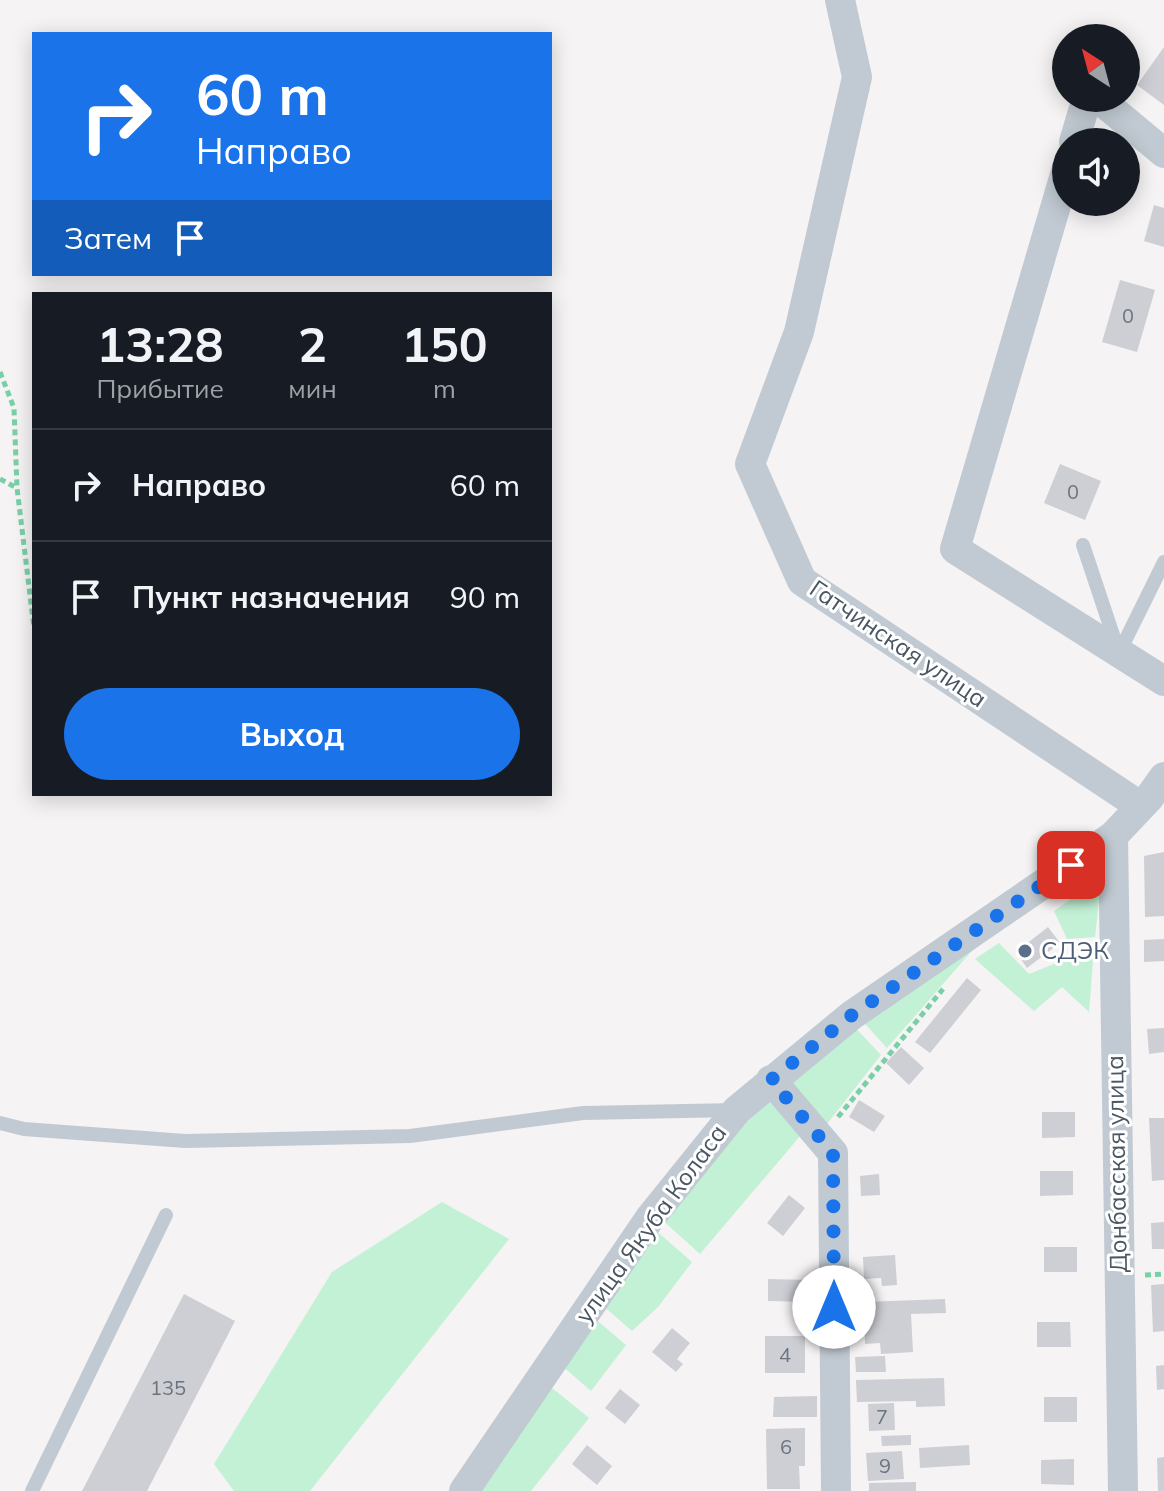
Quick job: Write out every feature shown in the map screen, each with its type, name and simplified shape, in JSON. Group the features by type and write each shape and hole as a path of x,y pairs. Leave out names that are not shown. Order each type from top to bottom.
{"street":[{"name":"Гатчинская улица","path":"840,0 857,77 799,332 750,464 802,581 1154,797"},
{"path":"1115,112 1164,153"},
{"path":"1053,216 955,549 1164,681"},
{"name":"улица Якуба Коласа","path":"464,1491 650,1218 737,1110 852,1015 1113,836 1154,797"},
{"name":"Донбасская улица","path":"1113,836 1123,1491"},
{"path":"771,1080 833,1153 836,1491"}],"lane":[{"path":"1083,545 1119,653"},
{"path":"1119,653 1164,562"},
{"path":"0,1123 24,1129 200,1141 410,1136 583,1113 737,1110"},
{"path":"32,1491 166,1215"}],"path":[{"path":"0,372 14,408 17,488 32,612"},
{"path":"0,479 17,488"},
{"path":"833,1153 835,1144 828,1130 946,985"}],"green space":[{"path":"1101,883 1095,937 1067,939 1054,911 1081,892"},
{"path":"1008,922 970,953 887,1048 857,1015"},
{"path":"999,943 1029,974 1094,948 1089,1012 1062,987 1034,1011 975,959"},
{"path":"849,1021 881,1055 820,1133 776,1083"},
{"path":"770,1088 806,1129 700,1254 659,1217"},
{"path":"442,1202 509,1239 310,1491 234,1491 214,1464 332,1272"},
{"path":"653,1228 692,1262 658,1307 632,1331 601,1304"},
{"path":"593,1317 626,1345 591,1391 560,1364"},
{"path":"546,1383 589,1418 531,1491 470,1491"}],"building":[{"path":"1164,47 1164,105 1140,87 1140,81"},
{"path":"1154,205 1164,208 1164,247 1144,241"},
{"path":"1120,280 1155,290 1137,352 1102,342"},
{"path":"1060,464 1101,481 1085,520 1044,503"},
{"path":"1164,852 1164,916 1145,917 1144,856"},
{"path":"1048,927 1060,943 1027,968 1016,952"},
{"path":"1164,939 1164,961 1144,962 1144,940"},
{"path":"967,978 981,990 930,1053 915,1042"},
{"path":"1164,1028 1164,1052 1149,1054 1147,1029"},
{"path":"901,1047 924,1068 909,1085 886,1063"},
{"path":"859,1100 885,1116 874,1132 849,1117"},
{"path":"1042,1112 1075,1112 1075,1137 1042,1138"},
{"path":"1149,1118 1164,1118 1164,1180 1152,1181"},
{"path":"1040,1171 1073,1171 1073,1195 1040,1196"},
{"path":"879,1174 880,1195 861,1196 860,1176"},
{"path":"789,1195 805,1208 783,1236 767,1223"},
{"path":"1164,1222 1164,1249 1152,1249 1151,1223"},
{"path":"1044,1247 1077,1247 1077,1272 1044,1272"},
{"path":"895,1255 897,1285 882,1286 881,1278 864,1279 863,1257"},
{"path":"768,1279 810,1280 810,1302 768,1301"},
{"path":"1164,1284 1164,1331 1153,1332 1151,1285"},
{"path":"184,1294 235,1321 147,1491 82,1491"},
{"path":"945,1299 946,1313 911,1314 913,1352 881,1354 880,1343 865,1344 864,1302"},
{"path":"1037,1322 1070,1322 1071,1347 1037,1347"},
{"path":"672,1328 690,1343 677,1359 683,1364 676,1372 652,1352"},
{"path":"765,1336 805,1336 805,1373 765,1373"},
{"path":"885,1356 886,1372 856,1372 855,1357"},
{"path":"1164,1365 1164,1389 1157,1390 1156,1366"},
{"path":"944,1378 945,1406 916,1407 916,1401 857,1402 856,1380"},
{"path":"620,1389 640,1405 625,1424 605,1408"},
{"path":"817,1396 817,1417 773,1417 774,1397"},
{"path":"1044,1397 1077,1397 1077,1422 1044,1422"},
{"path":"894,1403 895,1430 869,1431 868,1404"},
{"path":"805,1428 805,1466 799,1466 800,1489 767,1489 766,1429"},
{"path":"911,1435 911,1445 882,1446 881,1436"},
{"path":"587,1445 612,1466 597,1485 572,1464"},
{"path":"969,1445 970,1465 920,1468 919,1448"},
{"path":"902,1451 904,1479 868,1481 866,1453"},
{"path":"1164,1457 1164,1491 1158,1491 1157,1458"},
{"path":"1074,1459 1074,1485 1041,1484 1041,1460"},
{"path":"916,1482 916,1491 869,1491 869,1483"}],"place":[{"name":"СДЭК","path":"1025,951"}],"route":[{"path":"834,1307 833,1153 771,1080 833,1028 1071,865"}]}
